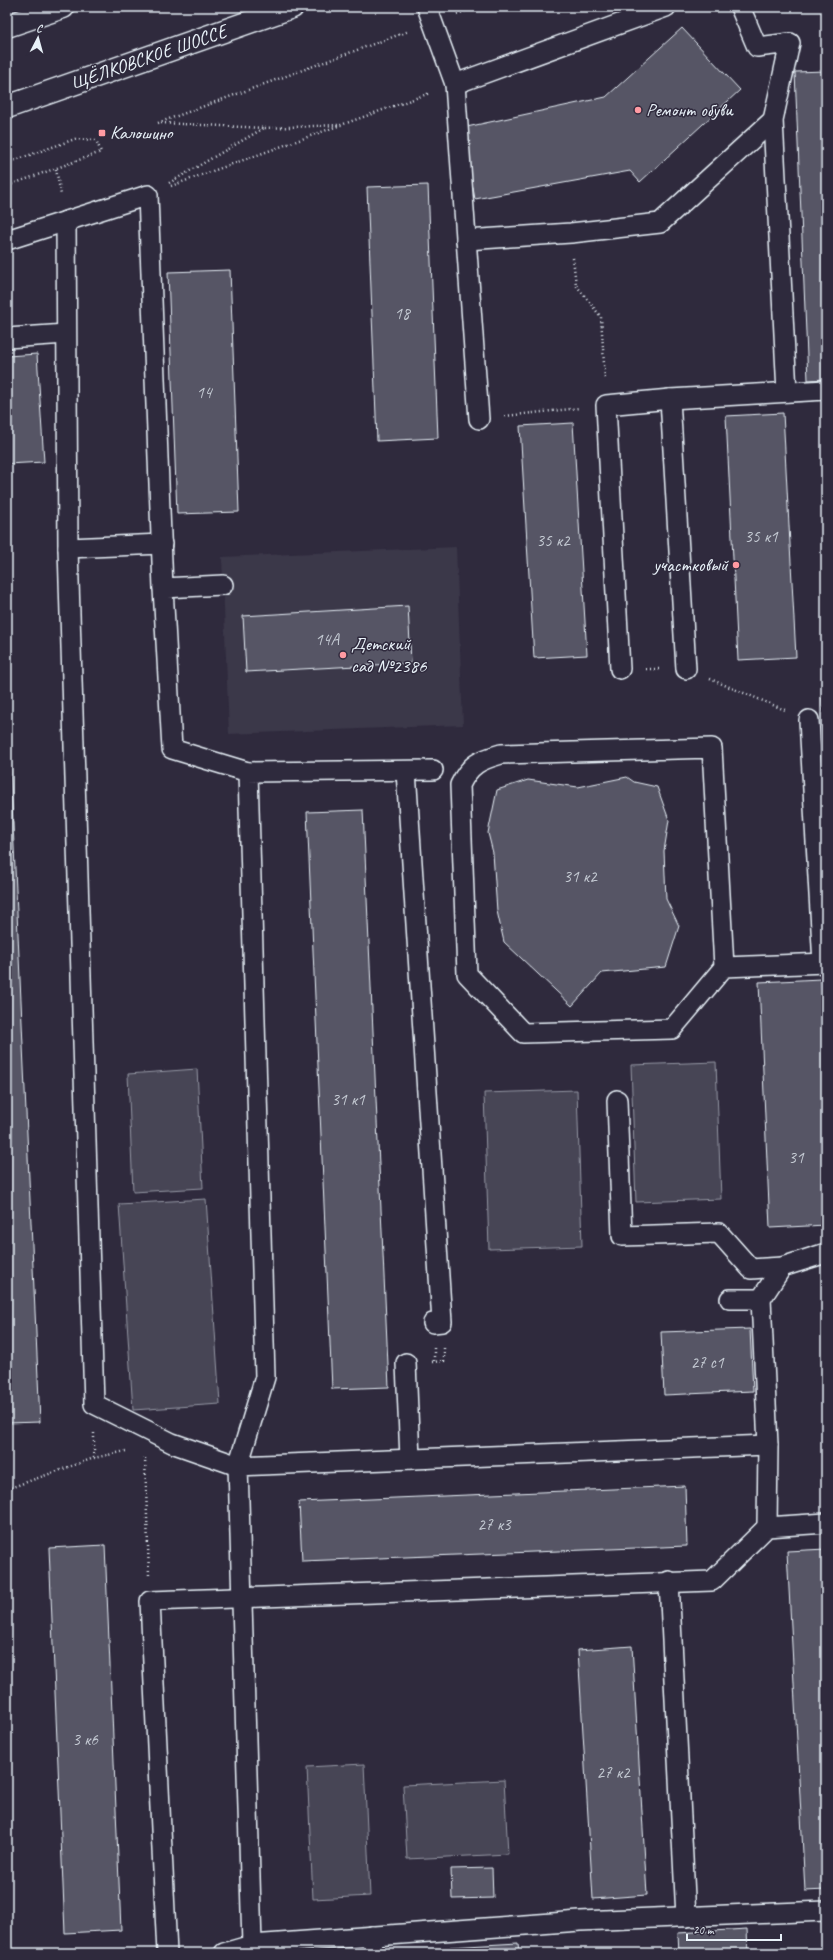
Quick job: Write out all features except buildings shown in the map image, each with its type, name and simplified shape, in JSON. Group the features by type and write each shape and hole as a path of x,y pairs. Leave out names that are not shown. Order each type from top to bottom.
{"main road":[{"path":"7,26 63,7"},
{"name":"ЩЁЛКОВСКОЕ ШОССЕ","path":"7,107 292,7"}],"lane":[{"path":"455,84 666,7"},
{"path":"740,7 757,47 790,43 773,120 787,392"},
{"path":"429,15 455,84 479,419"},
{"path":"466,240 571,233 660,223 773,120"},
{"path":"7,240 148,195 163,588 172,749 248,772 433,770"},
{"path":"66,221 68,548 94,1404 172,1443 238,1466 768,1445"},
{"path":"7,338 66,334"},
{"path":"620,669 606,405 670,399 826,390"},
{"path":"670,399 686,669"},
{"path":"68,548 162,544"},
{"path":"163,588 223,585"},
{"path":"724,967 712,748 501,754 481,760 466,772 460,785 467,974 523,1034 672,1029 724,967 824,964 808,720"},
{"path":"406,771 438,1322"},
{"path":"248,772 265,1377 238,1466 250,1949"},
{"path":"617,1100 622,1236 719,1233 751,1269 782,1267 826,1253"},
{"path":"767,1526 768,1445 761,1299 782,1267"},
{"path":"730,1299 761,1299"},
{"path":"406,1363 410,1459"},
{"path":"167,1953 150,1601 669,1581 712,1581 767,1526 826,1523"},
{"path":"669,1581 686,1917"},
{"path":"224,1953 250,1949 372,1945 580,1921 826,1911"}],"path":[{"path":"342,125 265,128 158,123 429,15 476,7"},
{"path":"148,195 455,84"},
{"path":"148,195 265,128"},
{"path":"7,163 75,139 96,140 101,152 7,186"},
{"path":"479,419 606,405 601,317 576,285 571,233"},
{"path":"620,669 686,669 808,720"},
{"path":"406,1363 444,1361 438,1322"},
{"path":"150,1601 145,1446 172,1443"},
{"path":"7,1489 94,1458 130,1450"}],"shaded area":[{"name":"Детский сад №2386","path":"456,547 463,725 229,734 222,557"},
{"path":"716,1062 721,1199 636,1202 631,1065"},
{"path":"197,1069 203,1188 133,1192 128,1074"},
{"path":"577,1090 582,1246 489,1249 484,1093"},
{"path":"206,1199 220,1404 133,1410 119,1204"},
{"path":"364,1764 370,1896 313,1899 307,1767"},
{"path":"504,1780 508,1854 407,1859 403,1785"}],"place":[{"name":"Ремонт обуви","path":"638,110"},
{"name":"Калошино","path":"102,133"},
{"name":"участковый","path":"736,565"},
{"name":"Детский сад №2386","path":"343,655"}]}
